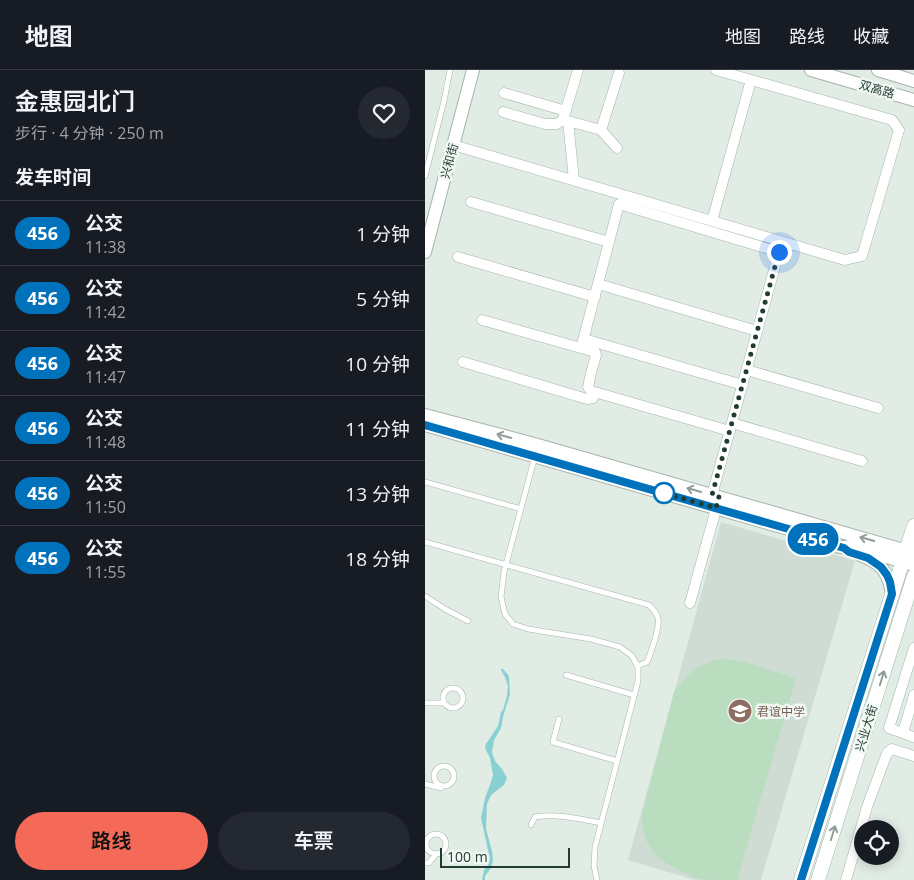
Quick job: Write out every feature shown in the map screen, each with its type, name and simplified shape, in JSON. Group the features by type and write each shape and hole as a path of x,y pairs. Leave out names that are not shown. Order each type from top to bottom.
{"main road":[{"name":"兴业大街","path":"801,880 892,594 909,558 914,526"},
{"name":"兴业大街","path":"819,880 914,576"}],"street":[{"name":"兴和街","path":"425,252 473,70"},
{"path":"575,180 566,117 578,70"},
{"path":"453,145 845,260 862,256 899,130 892,120 716,70"},
{"name":"双高路","path":"811,70 914,100"},
{"name":"双高路","path":"878,70 914,80"},
{"path":"601,130 619,73"},
{"path":"712,221 751,80"},
{"path":"504,93 601,130 617,148"},
{"path":"503,112 545,124 557,124 566,117"},
{"path":"471,202 609,242"},
{"path":"583,343 619,204 779,252 731,427 716,500 690,602"},
{"path":"458,257 595,297"},
{"path":"598,284 757,331"},
{"path":"482,320 583,343 743,385"},
{"path":"583,343 595,352 596,355 588,387 591,391 862,461"},
{"path":"463,362 587,398 593,398 595,392"},
{"path":"747,370 878,408"},
{"path":"425,415 538,445 909,558"},
{"path":"425,425 716,500 813,539 844,548 849,552 868,558 881,567 887,575 892,594"},
{"path":"844,548 851,546 909,558"},
{"path":"914,648 889,728 914,737"},
{"path":"903,733 914,695"},
{"path":"845,880 867,807 887,753 892,749 914,756"}],"lane":[{"path":"425,176 450,70"},
{"path":"538,445 506,565 501,597 505,614 513,624 528,629 591,639 620,647 632,656 637,666 638,681 595,847 593,866 597,880"},
{"path":"425,482 521,509"},
{"path":"425,542 649,604 658,618 657,628 647,662 637,666"},
{"path":"425,596 468,621"},
{"path":"566,675 634,694"},
{"path":"425,703 444,703 446,706 453,708 459,707 463,698 461,692 456,688 449,689 444,694 444,703"},
{"path":"559,719 553,742 617,761"},
{"path":"425,784 441,789 452,782 454,776 452,770 449,767 443,766 437,768 434,778 437,783 445,786"},
{"path":"531,825 535,817 544,815 601,823"},
{"path":"425,863 429,863 436,854 442,853 446,848 445,838 439,834 429,837 426,843 427,849 436,854"}],"shaded area":[{"name":"君谊中学","path":"721,522 855,561 761,880 695,880 628,860"}],"green space":[{"path":"724,659 741,661 796,678 737,880 706,880 674,868 653,851 644,835 642,815 674,692 685,679 701,666"}],"water":[{"path":"502,668 509,676 510,694 501,728 494,740 492,752 495,761 507,778 504,785 491,795 487,804 486,829 493,860 485,880 482,880 484,870 490,859 481,818 485,798 493,775 490,758 485,748 498,726 507,696 508,686 501,670"}],"bus line":[{"name":"456","path":"425,425 799,532 813,539 844,548 849,552 868,558 881,567 890,582 892,594 801,880"}],"place":[{"name":"君谊中学","path":"740,711"}],"route":[{"path":"664,493 661,492 716,508 719,497 712,495 779,252"}]}
